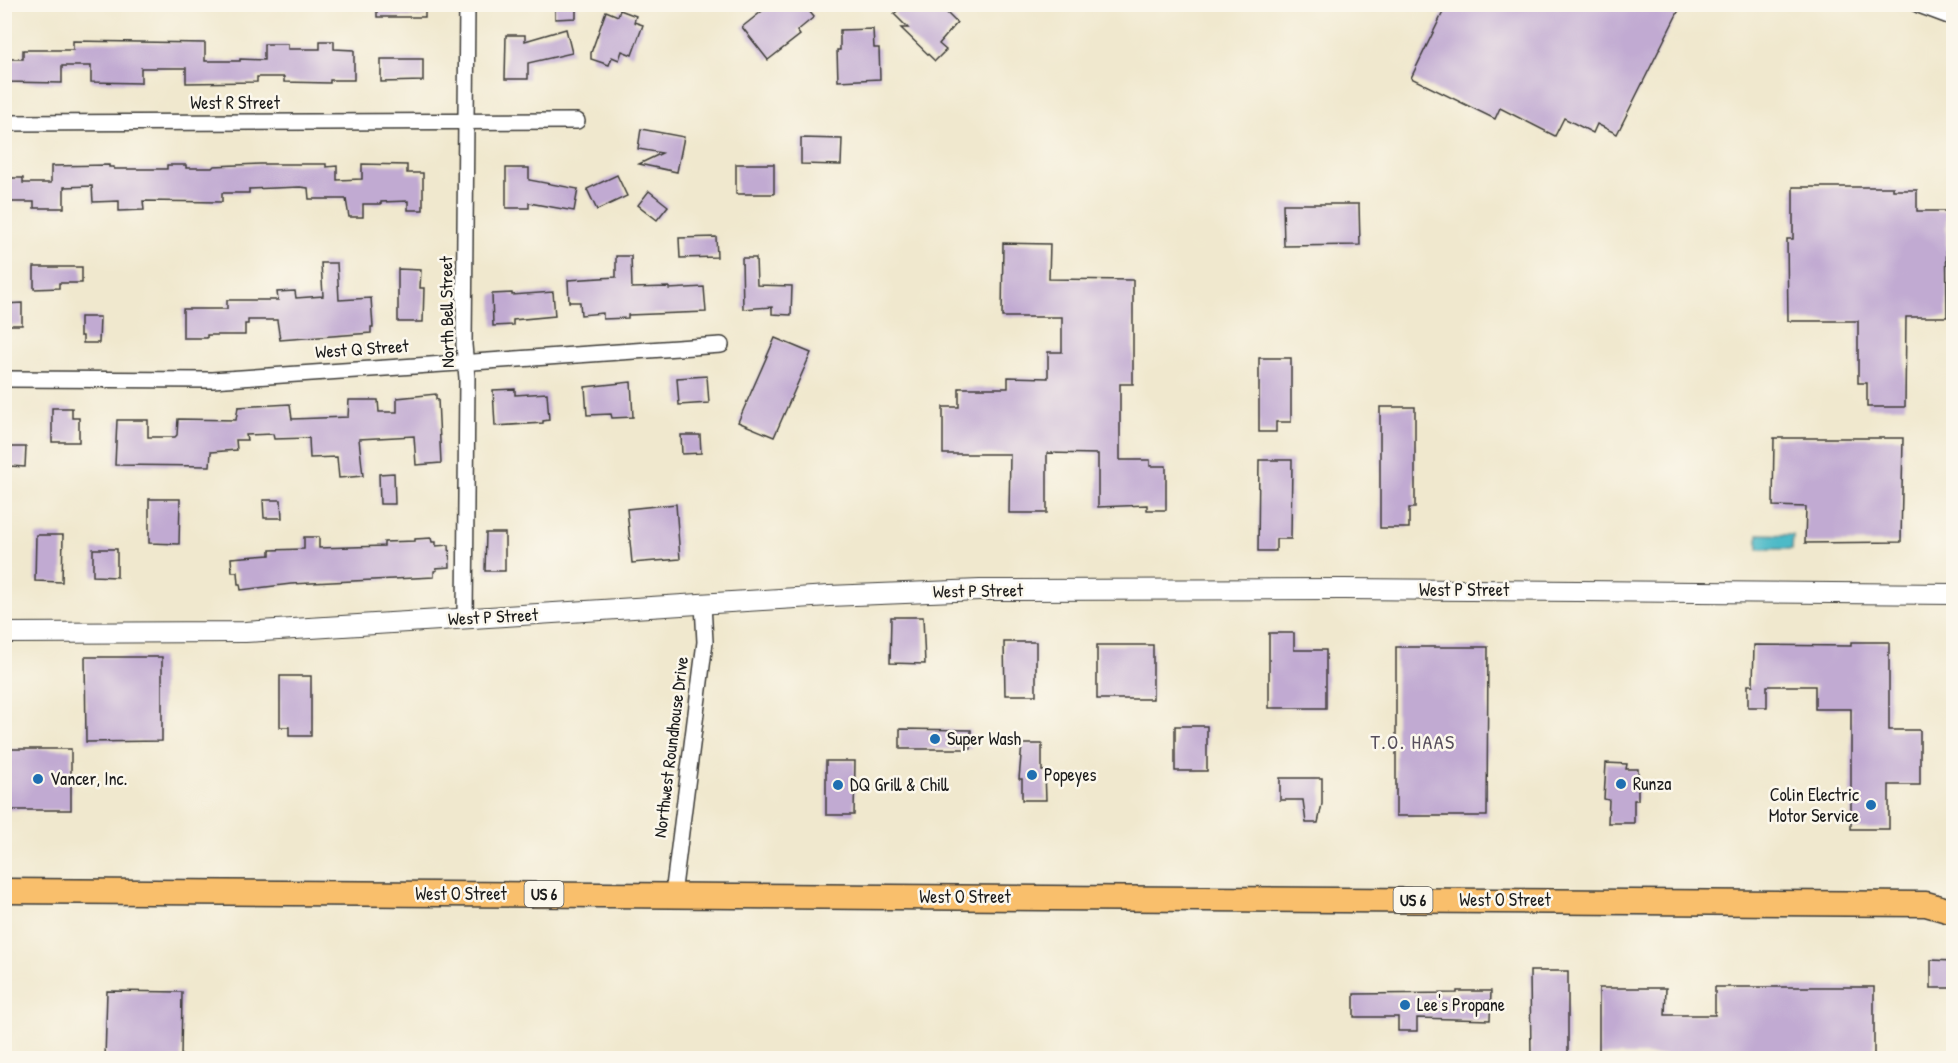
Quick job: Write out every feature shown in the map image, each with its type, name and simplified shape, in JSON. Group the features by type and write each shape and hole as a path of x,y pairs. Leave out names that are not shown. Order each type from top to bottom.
{"main road":[{"name":"West O Street","path":"4,891 1926,904 1953,912"},
{"name":"West O Street","path":"1926,904 1953,895"}],"street":[{"name":"North Bell Street","path":"465,619 466,362 464,345 467,4"},
{"path":"1919,5 1953,18"},
{"name":"West R Street","path":"4,123 577,121"},
{"name":"West Q Street","path":"4,379 212,380 721,345"},
{"name":"West P Street","path":"4,633 245,632 703,604 969,591 1084,589 1953,594"},
{"name":"Northwest Roundhouse Drive","path":"673,895 705,642 703,604"}],"water":[{"path":"1758,534 1793,535 1792,549 1758,549"}],"building":[{"path":"377,4 425,4 425,17 377,17"},
{"path":"555,4 576,4 576,18 555,19"},
{"path":"771,4 803,4 814,17 797,31 800,35 768,60 742,27"},
{"path":"904,4 938,4 957,23 939,44 946,50 935,61 901,28 908,28 894,14"},
{"path":"1447,4 1682,4 1617,134 1597,124 1593,133 1564,118 1555,136 1500,108 1495,119 1411,78"},
{"path":"620,10 636,16 634,22 643,25 632,55 622,51 619,60 612,57 609,65 591,59 606,11 618,16"},
{"path":"566,29 572,53 528,63 528,79 505,79 506,35 525,35 525,41"},
{"path":"873,29 874,48 879,48 880,79 838,81 837,50 840,50 840,30"},
{"path":"73,41 205,43 205,61 240,61 240,59 264,60 264,44 288,44 288,49 320,49 320,41 334,41 334,49 354,50 354,80 330,80 330,83 284,82 284,77 257,77 257,82 186,83 186,68 141,68 141,83 91,82 91,66 62,66 62,83 4,82 4,59 23,59 23,50 73,50"},
{"path":"381,59 423,59 423,81 381,82"},
{"path":"641,129 684,137 677,172 639,164 662,153 638,149"},
{"path":"801,138 842,139 841,165 801,164"},
{"path":"260,164 337,166 337,180 362,179 362,164 407,165 407,173 423,173 423,210 408,210 408,201 381,202 381,204 363,204 363,217 349,217 346,199 309,199 308,188 300,187 249,189 249,193 222,193 222,202 143,201 144,210 119,211 119,201 93,202 92,186 64,187 64,208 34,208 34,202 4,202 4,178 23,178 23,183 51,183 51,166 109,165 114,169 167,169 167,165 212,168 214,166"},
{"path":"736,164 774,164 774,194 736,194"},
{"path":"506,168 529,168 529,180 578,189 574,211 529,203 529,208 506,208"},
{"path":"617,175 627,196 597,210 587,189"},
{"path":"1793,187 1893,187 1893,190 1917,190 1917,211 1946,211 1947,317 1906,317 1905,407 1867,407 1867,383 1858,383 1858,321 1788,321 1787,239 1793,239"},
{"path":"649,191 668,206 657,220 638,205"},
{"path":"1283,204 1359,204 1360,245 1284,246"},
{"path":"716,237 717,257 680,258 679,238"},
{"path":"1003,243 1050,244 1049,279 1133,280 1133,384 1120,384 1120,460 1150,460 1150,466 1166,466 1166,510 1147,510 1147,505 1098,507 1098,454 1047,453 1047,513 1009,513 1010,454 943,454 943,407 959,407 959,388 1008,388 1008,377 1048,378 1048,352 1062,352 1062,317 1002,317"},
{"path":"616,256 631,256 632,288 704,287 706,312 628,315 628,318 603,319 603,313 581,315 580,302 569,302 568,280 616,277"},
{"path":"742,258 756,258 757,285 792,286 791,315 772,314 772,307 743,309"},
{"path":"321,263 337,263 339,300 371,298 373,327 371,327 371,333 280,340 277,320 248,320 248,324 245,324 245,335 207,335 207,338 183,338 183,309 227,309 227,300 278,300 277,292 295,291 296,298 323,296"},
{"path":"34,267 82,267 82,283 59,283 59,288 34,289"},
{"path":"398,269 421,270 420,288 424,288 423,322 398,322"},
{"path":"553,292 555,316 513,320 513,325 493,326 492,294"},
{"path":"22,303 22,325 4,325 4,304"},
{"path":"80,317 100,317 99,343 83,343 83,336 80,336"},
{"path":"775,338 811,353 774,437 738,422"},
{"path":"1259,358 1291,358 1291,422 1276,422 1276,432 1259,432"},
{"path":"707,376 709,403 679,405 677,378"},
{"path":"631,382 633,417 612,418 611,414 587,415 585,387"},
{"path":"515,389 515,395 547,393 549,420 543,423 495,426 493,390"},
{"path":"436,394 441,463 416,465 414,436 359,439 363,476 339,478 337,457 310,458 309,438 274,439 273,434 246,435 247,440 236,440 237,450 211,452 210,466 115,465 117,420 148,420 148,437 175,437 178,419 236,420 238,407 290,404 292,419 348,417 349,400 378,400 379,412 397,412 397,398"},
{"path":"1380,407 1415,407 1415,508 1409,508 1409,528 1380,528"},
{"path":"52,408 72,408 72,418 79,418 79,442 52,442"},
{"path":"681,435 700,435 701,453 682,454"},
{"path":"1774,438 1903,438 1901,542 1805,543 1806,507 1773,506"},
{"path":"11,447 26,447 25,467 10,466"},
{"path":"1259,460 1292,460 1291,539 1276,539 1276,551 1258,551"},
{"path":"394,473 395,504 380,504 379,474"},
{"path":"149,499 180,499 179,544 149,543"},
{"path":"263,500 281,500 282,518 264,518"},
{"path":"676,504 680,559 632,563 627,509"},
{"path":"486,533 505,533 505,571 485,571"},
{"path":"36,535 63,535 62,582 35,581"},
{"path":"304,537 319,537 319,548 384,546 384,542 431,538 432,542 436,542 436,546 449,545 450,567 436,568 434,577 291,584 241,590 237,572 232,572 231,558 270,555 270,550 304,549"},
{"path":"93,549 117,549 117,577 93,576"},
{"path":"891,617 923,617 925,664 890,663"},
{"path":"1269,633 1294,633 1294,650 1326,650 1326,708 1269,708"},
{"path":"1004,642 1036,642 1036,695 1005,695"},
{"path":"1851,642 1889,642 1889,730 1920,730 1920,785 1889,785 1889,829 1851,829 1851,709 1815,709 1815,686 1767,686 1767,707 1748,707 1748,685 1753,685 1754,645 1851,646"},
{"path":"1097,645 1153,645 1153,699 1097,699"},
{"path":"1396,647 1488,647 1487,816 1396,816"},
{"path":"85,657 162,657 162,741 86,742"},
{"path":"280,676 311,676 311,736 289,736 289,727 280,727"},
{"path":"1175,726 1207,726 1207,771 1175,771"},
{"name":"Super Wash","path":"900,729 971,730 971,749 900,749"},
{"name":"Popeyes","path":"1022,744 1042,744 1042,771 1045,771 1046,800 1022,800 1022,779 1019,779"},
{"name":"Vancer, Inc.","path":"4,749 71,749 71,810 4,810"},
{"name":"DQ Grill & Chill","path":"826,761 855,761 854,815 826,815"},
{"name":"Runza","path":"1606,763 1627,764 1626,769 1638,769 1638,800 1634,800 1634,823 1608,823 1609,800 1604,799"},
{"path":"1280,778 1322,778 1322,804 1318,823 1306,823 1303,800 1280,800"},
{"path":"1931,960 1953,961 1953,988 1931,988"},
{"path":"1530,971 1568,971 1568,1059 1531,1059"},
{"path":"1715,987 1874,987 1874,1059 1665,1059 1665,1055 1599,1055 1599,988 1666,988 1665,1015 1715,1015"},
{"path":"107,991 182,992 181,1059 105,1059"},
{"name":"Lee's Propane","path":"1457,991 1491,991 1490,1020 1417,1018 1417,1031 1398,1031 1398,1017 1354,1017 1354,994 1457,993"}],"place":[{"name":"Super Wash","path":"935,739"},
{"name":"Popeyes","path":"1032,775"},
{"name":"Vancer, Inc.","path":"38,779"},
{"name":"Runza","path":"1621,784"},
{"name":"DQ Grill & Chill","path":"838,785"},
{"name":"Colin Electric Motor Service","path":"1871,805"},
{"name":"Lee's Propane","path":"1405,1005"}],"district":[{"name":"T.O. HAAS","path":"1413,742"}]}
